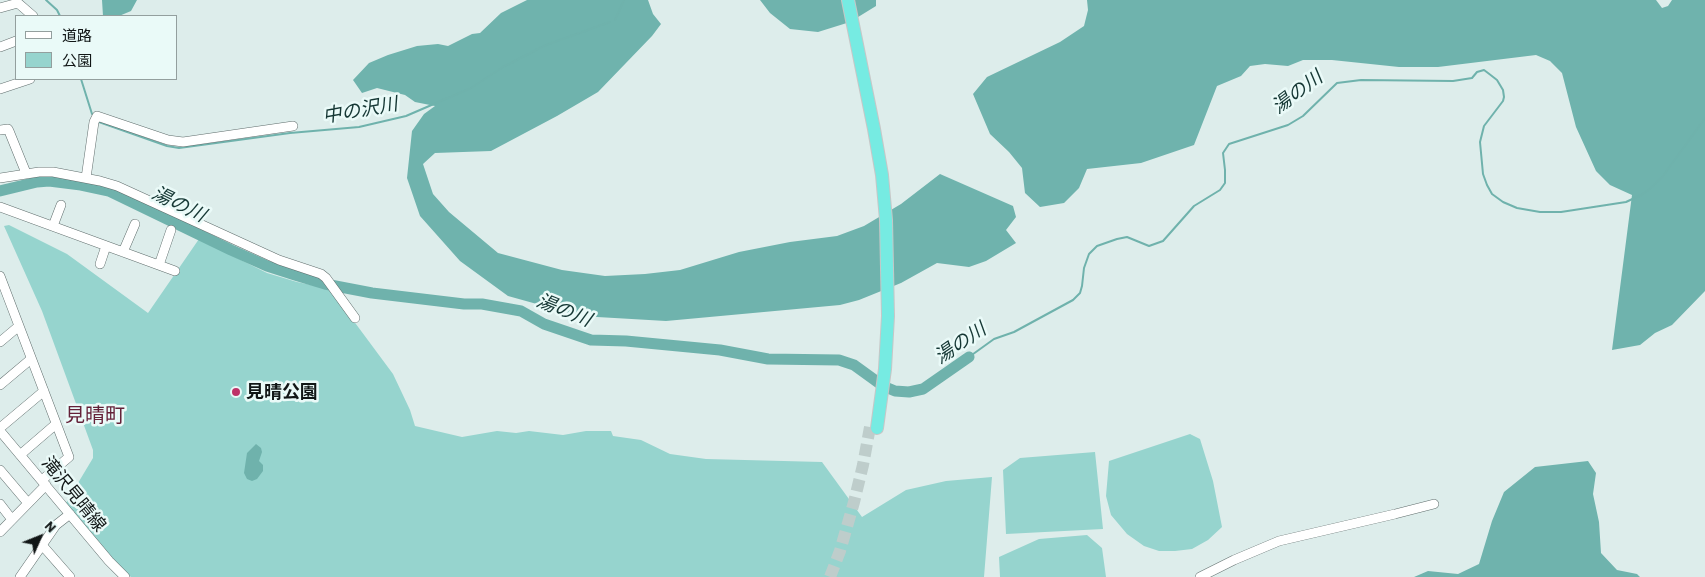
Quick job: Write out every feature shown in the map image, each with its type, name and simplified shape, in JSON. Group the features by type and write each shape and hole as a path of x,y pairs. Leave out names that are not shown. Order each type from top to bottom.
{"highway":[{"path":"840,0 869,131 881,221 884,264 882,368"},
{"path":"848,0 874,130 886,220 888,316 879,395 873,427"}],"street":[{"path":"0,8 18,3 32,15"},
{"path":"0,47 15,41"},
{"path":"0,89 27,80"},
{"path":"86,178 94,122 97,116 168,140 183,142 293,126"},
{"path":"0,130 8,129 26,173"},
{"path":"0,178 26,173 53,172 117,186 279,260 313,270 326,278 355,318"},
{"path":"53,226 61,205"},
{"path":"0,207 175,271"},
{"path":"123,252 135,224"},
{"path":"159,265 171,230"},
{"path":"100,264 106,246"},
{"path":"0,276 3,295 19,326 69,457 0,532"},
{"path":"0,342 19,326"},
{"path":"0,385 31,359"},
{"path":"1,433 44,391"},
{"path":"20,455 56,424"},
{"name":"滝沢見晴線","path":"1,433 109,561 125,577"},
{"path":"0,470 28,503"},
{"path":"0,504 10,516"},
{"path":"1200,577 1242,556 1279,541 1434,504"},
{"path":"20,577 56,525 70,514"},
{"path":"42,545 70,577"}],"green space":[{"name":"見晴公園","path":"9,225 67,254 148,313 199,239 267,273 330,289 393,374 410,410 415,426 462,437 497,431 516,433 529,431 563,435 586,431 611,431 613,436 641,440 670,454 706,459 822,462 862,517 906,490 946,481 992,477 984,577 131,577 116,564 66,503 93,458 93,450 42,311 4,226"},
{"path":"1190,434 1200,439 1213,481 1222,527 1208,540 1192,549 1159,551 1144,546 1127,534 1111,515 1106,496 1109,461"},
{"path":"1095,452 1103,529 1006,534 1003,470 1020,458"},
{"path":"1087,535 1102,548 1106,577 1000,577 999,557 1039,539"}],"shaded area":[{"path":"102,0 137,0 131,11 121,15 103,15"},
{"path":"527,0 648,0 653,14 661,24 652,36 598,92 491,151 435,153 423,164 433,194 449,212 498,253 562,270 605,276 680,270 739,252 790,242 837,236 864,226 901,204 940,174 1013,206 1016,217 1006,230 1016,243 986,261 969,267 937,263 901,283 859,300 840,305 666,321 580,316 508,296 460,261 420,216 407,178 412,131 424,114 435,106 415,102 405,95 377,88 362,93 353,80 369,63 388,55 417,46 438,44 448,46 472,34 480,33 501,13"},
{"path":"760,0 876,0 876,6 850,22 818,32 790,29 770,13"},
{"path":"1087,0 1656,0 1662,8 1668,6 1672,0 1705,0 1705,291 1672,325 1655,333 1640,345 1612,350 1632,195 1610,185 1596,171 1576,127 1562,73 1550,61 1536,55 1438,67 1399,67 1332,60 1303,60 1288,66 1265,64 1250,66 1241,76 1217,86 1194,145 1141,163 1087,169 1079,188 1064,203 1040,207 1025,193 1022,168 990,134 973,94 987,77 1060,42 1084,26 1088,10"},
{"path":"256,444 261,448 262,452 259,461 263,465 263,471 257,479 252,481 247,479 244,473 247,453"},
{"path":"1588,461 1596,473 1593,494 1599,522 1601,553 1617,570 1637,574 1640,577 1414,577 1428,571 1458,574 1479,564 1492,521 1504,492 1535,467"}],"waterway":[{"name":"中の沢川","path":"46,0 60,15"},
{"name":"中の沢川","path":"615,20 624,0"},
{"name":"中の沢川","path":"99,122 167,146 179,148 290,133 359,127 406,116 471,88 503,67 546,45 610,22"},
{"name":"湯の川","path":"969,357 994,339 1014,332 1073,300 1080,293 1084,268 1089,254 1097,246 1127,237 1149,246 1163,241 1194,206 1220,190 1225,183 1223,153 1229,144 1288,125 1303,116 1337,83 1361,80 1453,81 1472,78 1477,72 1484,70 1497,80 1503,90 1504,97 1484,126 1480,142 1483,174 1487,185 1492,194 1503,202 1517,208 1540,212 1561,212 1626,202 1641,195 1663,176 1705,118"},
{"name":"中の沢川","path":"81,80 92,114"},
{"name":"湯の川","path":"0,191 49,181 109,191 231,250 267,266 295,275 325,284 372,293 464,304 482,304 521,311 544,324 591,340 626,341 720,350 768,359 839,360 854,365 883,386 895,391 909,392 923,389 969,357"}],"tunnel":[{"path":"830,577 840,551 854,502 870,427"}],"place":[{"name":"見晴公園","path":"236,392"}],"district":[{"name":"見晴町","path":"95,415"}]}
